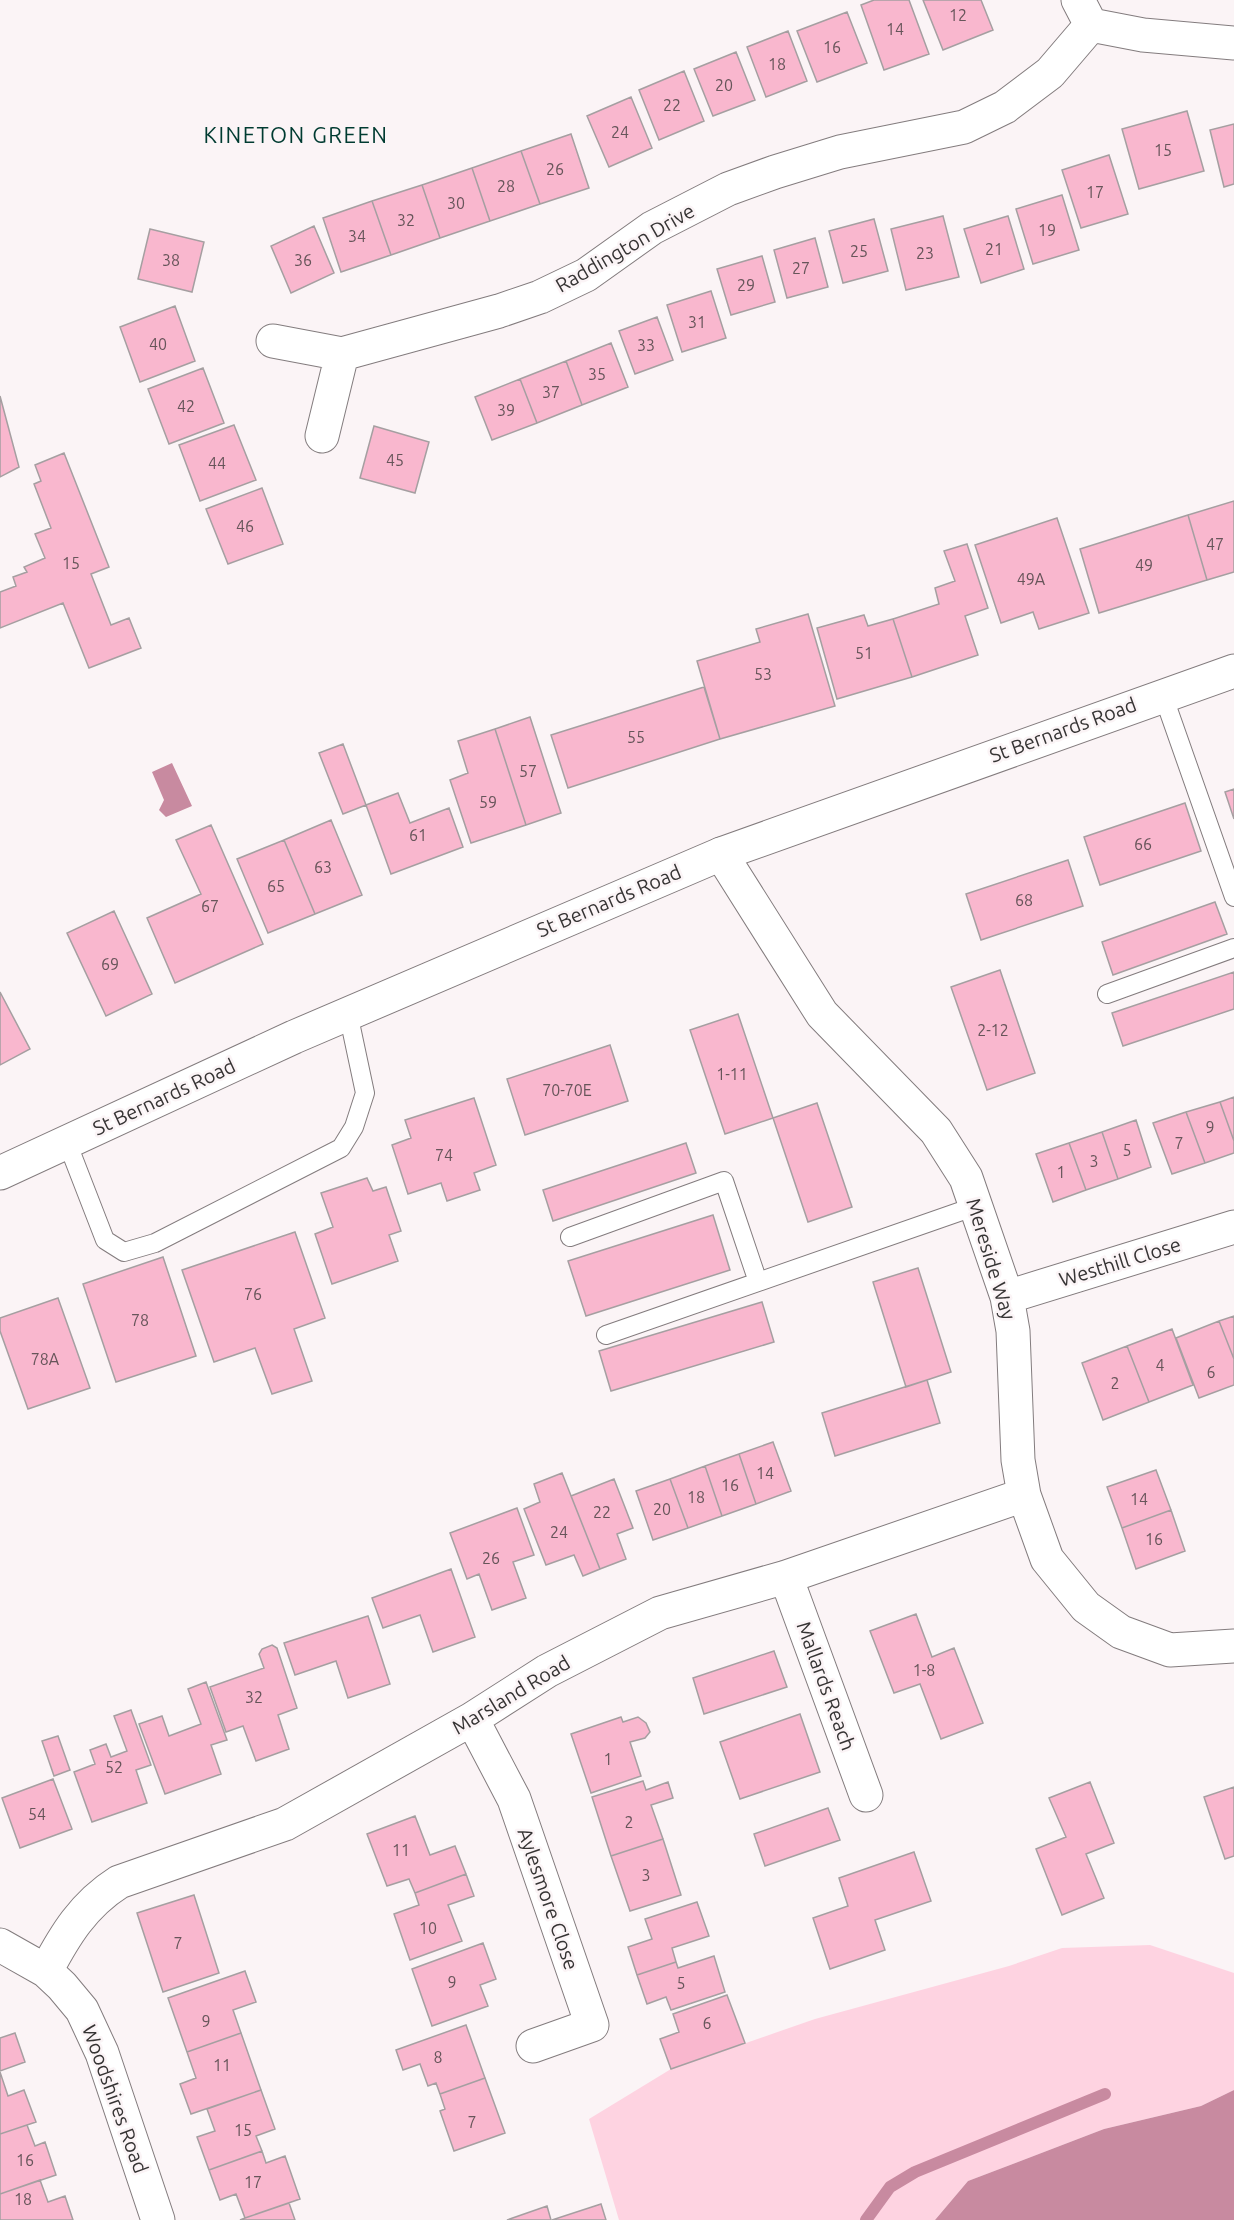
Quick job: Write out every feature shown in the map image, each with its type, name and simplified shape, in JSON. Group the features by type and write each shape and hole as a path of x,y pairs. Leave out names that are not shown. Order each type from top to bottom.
{"street":[{"path":"1084,12 1143,35 1234,44"},
{"name":"Raddington Drive","path":"273,341 342,354 499,311 540,297 586,275 652,228 728,189 840,152 964,127 1005,107 1050,73 1084,12"},
{"path":"322,436 342,354"},
{"name":"St Bernards Road","path":"0,1173 348,1014 721,854 1163,694 1234,671"},
{"name":"Mereside Way","path":"721,854 822,1014 936,1131 966,1178 1007,1297 1013,1331 1018,1460 1024,1495 1047,1559 1086,1607 1121,1632 1170,1650 1234,1646"},
{"name":"Westhill Close","path":"1007,1297 1234,1227"},
{"name":"Marsland Road","path":"46,1971 67,1930 102,1893 119,1882 285,1824 472,1719 547,1671 660,1613 786,1577 1024,1495"},
{"name":"Mallards Reach","path":"786,1577 866,1795"},
{"name":"Aylesmore Close","path":"472,1719 514,1798 592,2025 533,2046"},
{"name":"Woodshires Road","path":"0,1945 46,1971 82,2010 102,2053 158,2220"}],"lane":[{"path":"1163,694 1234,897"},
{"path":"1107,994 1234,948"},
{"path":"67,1142 105,1240 124,1252 155,1243 341,1148 354,1127 365,1093 348,1014"},
{"path":"570,1237 724,1181 758,1282"},
{"path":"606,1335 976,1206"}],"shaded area":[{"path":"172,763 192,806 166,817 159,810 164,800 152,772"},
{"path":"1150,1945 1234,1973 1234,2090 1201,2106 1104,2129 968,2181 935,2220 619,2220 589,2119 671,2069 815,2019 1009,1966 1062,1948"},
{"path":"1234,2090 1234,2220 935,2220 968,2181 1104,2129 1201,2106"}],"building":[{"path":"874,0 909,0 929,54 884,70 861,5"},
{"path":"923,0 981,0 993,30 943,50"},
{"path":"847,12 867,63 817,82 797,31"},
{"path":"788,31 807,81 766,97 747,47"},
{"path":"736,52 755,100 713,116 694,69"},
{"path":"684,71 704,121 659,140 639,90"},
{"path":"631,97 652,148 609,167 587,116"},
{"path":"1187,111 1204,171 1139,189 1122,129"},
{"path":"1234,124 1234,184 1224,187 1210,130"},
{"path":"571,134 589,188 540,204 521,151"},
{"path":"521,151 540,204 490,221 472,168"},
{"path":"1109,155 1128,214 1081,228 1062,170"},
{"path":"472,168 490,221 440,238 422,185"},
{"path":"422,185 440,238 391,255 372,201"},
{"path":"1062,195 1079,250 1033,264 1016,209"},
{"path":"372,201 391,255 341,272 323,218"},
{"path":"943,216 959,277 906,290 891,229"},
{"path":"1008,216 1024,269 981,283 964,229"},
{"path":"874,219 888,271 843,283 829,231"},
{"path":"314,226 334,273 291,293 271,246"},
{"path":"150,229 204,242 192,292 138,279"},
{"path":"815,238 828,287 787,298 774,250"},
{"path":"762,256 775,302 731,315 717,269"},
{"path":"711,291 726,338 682,352 667,305"},
{"path":"175,306 195,361 140,382 120,327"},
{"path":"657,317 673,360 635,374 619,331"},
{"path":"611,343 628,387 582,405 566,361"},
{"path":"566,361 582,405 537,423 520,379"},
{"path":"203,368 224,423 169,444 148,389"},
{"path":"520,379 537,423 492,440 475,397"},
{"path":"0,396 19,467 0,477"},
{"path":"234,425 256,480 200,501 179,445"},
{"path":"374,426 429,442 415,493 360,478"},
{"path":"64,453 109,567 91,574 111,625 129,618 141,648 89,668 63,603 0,628 0,592 16,586 13,577 27,572 24,567 45,558 35,534 51,528 34,484 41,481 35,465"},
{"path":"262,488 283,544 228,564 206,509"},
{"path":"1234,501 1234,572 1207,580 1188,515"},
{"path":"1188,515 1207,580 1099,613 1080,549"},
{"path":"1057,518 1089,613 1039,629 1033,612 1001,623 975,545"},
{"path":"967,544 988,608 965,616 978,655 912,677 893,619 939,604 935,588 955,581 944,551"},
{"path":"808,614 835,706 720,739 697,661 760,642 756,629"},
{"path":"864,615 868,626 893,619 912,677 837,699 817,628"},
{"path":"704,687 720,739 568,788 551,735"},
{"path":"530,717 561,813 526,825 495,729"},
{"path":"495,729 526,825 471,843 450,780 468,773 458,741"},
{"path":"343,744 366,805 343,814 319,753"},
{"path":"1234,789 1234,819 1225,792"},
{"path":"398,793 410,823 449,808 463,847 391,874 366,805"},
{"path":"1185,803 1201,851 1100,885 1084,837"},
{"path":"331,820 362,895 315,914 284,840"},
{"path":"211,825 263,944 175,983 147,918 201,894 176,840"},
{"path":"284,840 315,914 268,933 237,859"},
{"path":"1068,860 1083,906 981,940 966,894"},
{"path":"1215,902 1227,934 1113,975 1102,942"},
{"path":"114,911 152,994 106,1016 67,933"},
{"path":"1000,970 1035,1073 987,1090 951,987"},
{"path":"1234,972 1234,1009 1123,1046 1112,1013"},
{"path":"0,992 30,1049 0,1065"},
{"path":"738,1014 773,1118 725,1134 690,1030"},
{"path":"610,1045 628,1101 525,1135 507,1079"},
{"path":"1234,1097 1234,1141 1220,1102"},
{"path":"474,1098 496,1165 474,1173 480,1190 447,1201 441,1183 408,1194 392,1145 411,1138 405,1120"},
{"path":"1220,1102 1234,1141 1234,1153 1205,1163 1186,1112"},
{"path":"817,1103 852,1207 808,1222 773,1118"},
{"path":"1186,1112 1205,1163 1172,1174 1153,1123"},
{"path":"1136,1120 1151,1167 1118,1179 1102,1132"},
{"path":"1102,1132 1118,1179 1086,1190 1069,1143"},
{"path":"686,1143 696,1173 553,1221 543,1190"},
{"path":"1069,1143 1086,1190 1053,1202 1036,1154"},
{"path":"367,1178 373,1191 386,1187 401,1231 389,1235 398,1261 332,1284 315,1234 333,1227 321,1193"},
{"path":"713,1215 730,1270 586,1316 568,1261"},
{"path":"295,1232 325,1318 294,1329 312,1381 272,1394 255,1348 214,1362 182,1270"},
{"path":"163,1257 196,1356 116,1382 83,1284"},
{"path":"918,1268 951,1372 906,1387 873,1282"},
{"path":"58,1298 90,1388 28,1409 0,1331 0,1318"},
{"path":"762,1302 774,1342 611,1391 599,1351"},
{"path":"1234,1316 1234,1359 1219,1321"},
{"path":"1219,1321 1234,1359 1234,1385 1199,1398 1176,1338"},
{"path":"1172,1329 1193,1385 1149,1402 1127,1346"},
{"path":"1127,1346 1149,1402 1103,1420 1082,1363"},
{"path":"927,1380 940,1423 835,1456 822,1413"},
{"path":"773,1442 791,1491 756,1504 739,1454"},
{"path":"739,1454 756,1504 722,1516 705,1466"},
{"path":"705,1466 722,1516 688,1528 670,1479"},
{"path":"1156,1470 1171,1510 1122,1528 1107,1487"},
{"path":"562,1473 600,1569 583,1576 574,1555 546,1565 524,1509 540,1502 534,1484"},
{"path":"614,1479 633,1528 617,1534 626,1559 600,1569 571,1496"},
{"path":"670,1479 688,1528 653,1540 636,1491"},
{"path":"517,1508 534,1555 513,1562 526,1598 492,1610 479,1574 467,1579 450,1533"},
{"path":"1171,1510 1185,1551 1136,1569 1122,1528"},
{"path":"451,1569 475,1637 433,1652 420,1615 383,1628 372,1598"},
{"path":"916,1614 932,1657 954,1648 983,1723 941,1739 920,1684 894,1693 870,1631"},
{"path":"368,1616 390,1684 348,1698 336,1661 295,1675 284,1643"},
{"path":"272,1645 277,1648 297,1708 278,1715 289,1749 256,1761 243,1726 226,1732 210,1687 264,1668 259,1654 262,1649"},
{"path":"774,1651 787,1687 704,1714 693,1678"},
{"path":"206,1682 227,1740 211,1745 221,1774 165,1794 139,1724 162,1716 169,1736 201,1724 188,1689"},
{"path":"131,1710 151,1765 136,1770 147,1803 92,1822 74,1772 95,1764 90,1750 106,1744 111,1757 127,1751 114,1716"},
{"path":"800,1714 820,1772 740,1799 720,1742"},
{"path":"621,1717 623,1722 638,1717 646,1723 650,1732 645,1738 630,1742 641,1776 591,1793 571,1734"},
{"path":"58,1736 70,1770 54,1776 42,1741"},
{"path":"53,1779 72,1829 20,1848 2,1798"},
{"path":"643,1781 646,1790 668,1782 673,1798 651,1805 663,1839 611,1856 592,1797"},
{"path":"1090,1782 1114,1843 1086,1854 1104,1898 1062,1915 1036,1849 1066,1837 1049,1798"},
{"path":"1234,1787 1234,1856 1225,1859 1204,1797"},
{"path":"828,1808 840,1840 765,1866 754,1834"},
{"path":"415,1816 430,1855 455,1846 466,1874 415,1893 409,1879 387,1886 367,1834"},
{"path":"663,1839 681,1895 630,1911 611,1856"},
{"path":"914,1852 931,1901 875,1920 885,1950 830,1969 813,1918 848,1906 839,1878"},
{"path":"466,1874 474,1896 448,1905 462,1941 410,1960 394,1914 419,1905 415,1893"},
{"path":"194,1895 219,1973 163,1992 137,1913"},
{"path":"697,1902 709,1936 672,1948 676,1962 637,1975 628,1947 652,1939 645,1919"},
{"path":"483,1943 496,1979 480,1985 488,2006 432,2026 412,1969"},
{"path":"714,1956 725,1992 671,2010 666,1997 647,2004 637,1975 676,1962 678,1968"},
{"path":"245,1971 256,2002 233,2010 241,2033 187,2052 168,1998"},
{"path":"727,1995 745,2043 671,2069 660,2039 679,2032 673,2014"},
{"path":"466,2025 485,2078 440,2094 436,2083 428,2086 420,2064 403,2070 396,2050"},
{"path":"15,2033 25,2062 0,2071 0,2038"},
{"path":"241,2033 261,2090 191,2114 180,2084 196,2078 187,2052"},
{"path":"0,2072 8,2096 24,2090 36,2122 0,2134"},
{"path":"485,2078 505,2133 454,2151 440,2111 445,2109 440,2094"},
{"path":"261,2090 275,2129 256,2136 262,2151 209,2170 197,2137 215,2131 207,2109"},
{"path":"27,2125 35,2146 45,2142 56,2175 0,2194 0,2134"},
{"path":"262,2151 266,2163 285,2156 300,2199 245,2218 236,2194 220,2200 209,2170"},
{"path":"40,2180 48,2202 65,2196 73,2220 0,2220 0,2194"},
{"path":"289,2203 295,2220 240,2220 245,2218"},
{"path":"601,2204 606,2220 552,2220"},
{"path":"547,2206 551,2220 507,2220"}],"waterway":[{"path":"866,2220 890,2187 915,2172 1105,2094"}],"district":[{"name":"KINETON GREEN","path":"296,135"}]}
